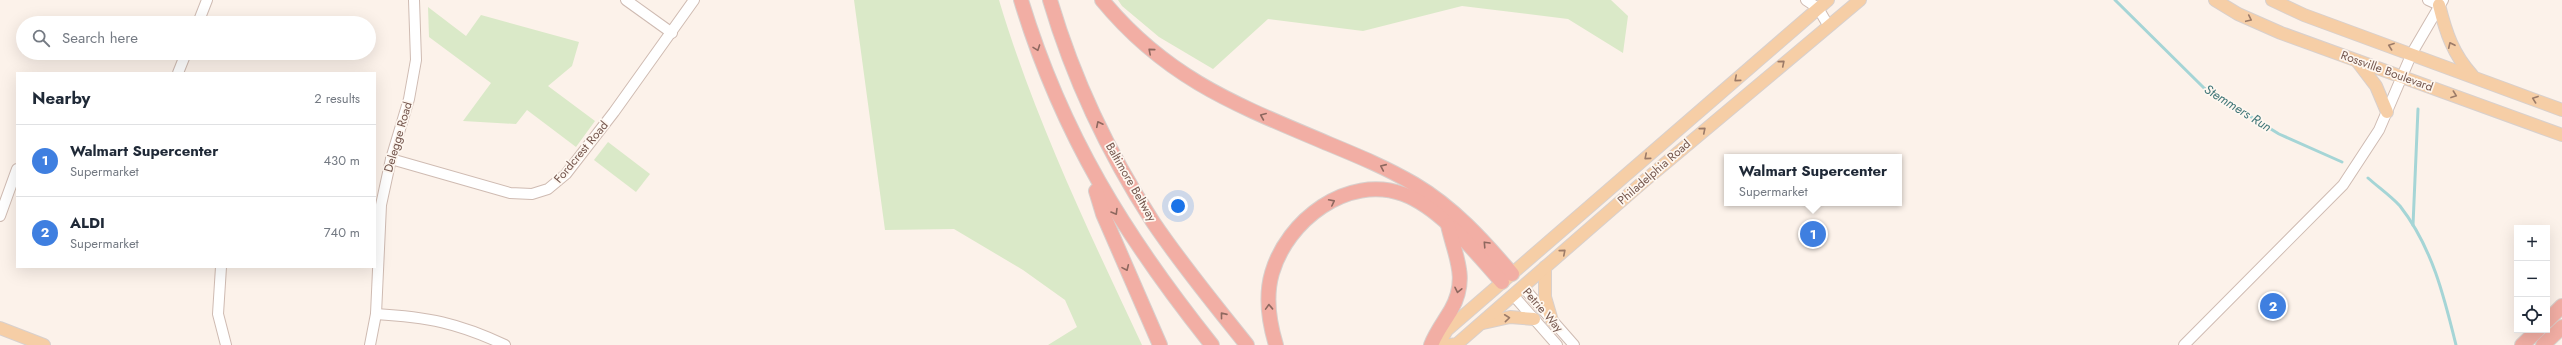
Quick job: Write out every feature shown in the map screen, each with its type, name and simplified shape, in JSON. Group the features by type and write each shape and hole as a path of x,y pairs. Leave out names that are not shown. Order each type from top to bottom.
{"highway":[{"path":"1021,0 1051,87 1088,166 1146,259 1212,345"},
{"name":"Baltimore Beltway","path":"1050,0 1077,78 1108,144 1135,192 1169,244 1247,345"},
{"path":"1102,0 1154,54 1197,84 1259,115 1396,173 1426,191 1460,217 1507,278"},
{"path":"1088,166 1103,214 1160,345"},
{"path":"1276,345 1269,310 1272,274 1290,236 1313,213 1345,195 1383,190 1403,194 1416,200 1448,225 1507,278"},
{"path":"1431,345 1437,330 1453,307 1459,290 1459,259 1448,225"},
{"path":"2550,318 2562,306"},
{"path":"2543,345 2562,327"},
{"path":"2522,345 2535,333"}],"main road":[{"name":"Philadelphia Road","path":"1438,345 1447,330 1828,0"},
{"name":"Philadelphia Road","path":"1450,345 1457,344 1828,25 1860,0"},
{"name":"Rossville Boulevard","path":"2215,0 2260,24 2562,135"},
{"name":"Rossville Boulevard","path":"2272,0 2304,15 2562,110"},
{"path":"2437,2 2450,44 2461,62 2473,76"},
{"path":"2356,60 2377,88 2388,112"},
{"path":"1545,267 1545,297 1552,321"},
{"name":"Petrie Way","path":"1507,278 1523,287"},
{"name":"Petrie Way","path":"1507,278 1513,295"},
{"path":"1480,324 1510,317 1534,319"},
{"path":"0,328 44,345"}],"street":[{"path":"201,16 207,0"},
{"name":"Delegge Road","path":"370,345 376,314 379,229 391,160 414,79 416,42 414,0"},
{"path":"626,0 672,33"},
{"name":"Fordcrest Road","path":"391,160 510,193 532,194 548,189 566,174 672,33 694,0"},
{"path":"1806,0 1818,8 1828,25"},
{"path":"2184,345 2343,185 2368,148 2388,112 2412,54 2437,2"},
{"path":"178,72 183,60"},
{"path":"0,216 16,172"},
{"path":"222,268 218,314 226,345"},
{"name":"Petrie Way","path":"1523,287 1574,345"},
{"name":"Petrie Way","path":"1513,295 1557,345"},
{"path":"376,314 424,317 451,323 505,345"}],"green space":[{"path":"854,0 999,0 1013,45 1046,132 1083,218 1142,345 1048,345 1077,327 1065,300 1023,270 954,229 885,230"},
{"path":"1118,0 1611,0 1628,16 1623,53 1568,19 1462,6 1363,31 1268,19 1213,69 1159,37 1122,6"},
{"path":"428,7 466,36 481,15 579,42 572,66 548,86 595,121 576,147 527,110 516,124 463,121 491,83 429,37"},
{"path":"608,142 650,174 636,192 594,160"}],"waterway":[{"name":"Stemmers Run","path":"2115,0 2204,88 2279,134 2342,162"},
{"path":"2413,225 2418,109"},
{"name":"Stemmers Run","path":"2368,178 2400,206 2421,238 2436,272 2456,345"}],"place":[{"name":"Walmart Supercenter","path":"1813,234"},
{"name":"ALDI","path":"2273,306"}]}
